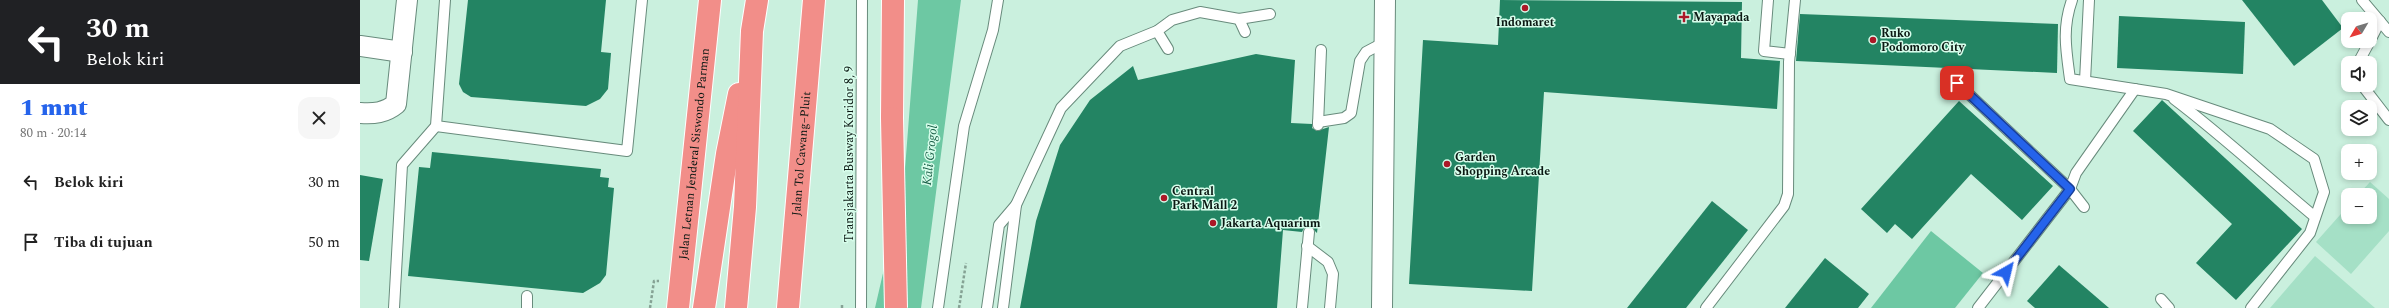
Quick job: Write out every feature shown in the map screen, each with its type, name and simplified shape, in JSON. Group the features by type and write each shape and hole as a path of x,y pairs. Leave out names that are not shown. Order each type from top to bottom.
{"highway":[{"name":"Jalan Letnan Jenderal Siswondo Parman","path":"678,308 710,0"},
{"path":"704,308 727,154 757,0"},
{"name":"Jalan Tol Cawang–Pluit","path":"788,308 814,0"},
{"path":"890,6 896,308"},
{"path":"736,308 745,207 752,30"}],"street":[{"path":"360,113 375,114 390,109 396,104 407,0"},
{"path":"1382,308 1383,43 1385,0"},
{"path":"360,46 402,52"}],"lane":[{"path":"394,308 402,165 436,126 445,0"},
{"path":"436,126 627,151 642,0"},
{"name":"Transjakarta Busway Koridor 8, 9","path":"861,308 862,0"},
{"path":"938,308 964,126 993,30 998,0"},
{"path":"1768,0 1764,52 1790,54"},
{"path":"1706,308 1784,206 1788,194 1790,54 1795,0"},
{"path":"2072,0 2068,11 2064,41 2070,79 2166,94 2270,129 2314,160 2324,192 2310,233 2250,308"},
{"path":"2085,81 2089,0"},
{"path":"2362,0 2389,32"},
{"path":"987,308 999,225 1016,205 1061,108 1120,46 1157,31 1172,20 1200,12 1239,19 1270,14"},
{"path":"1239,19 1245,32"},
{"path":"2377,28 2380,22"},
{"path":"1157,31 1168,49"},
{"path":"1321,50 1318,123 1344,118 1352,113 1360,61 1366,52 1383,43"},
{"path":"1957,83 2070,189 2084,207"},
{"path":"1978,308 2070,189 2076,173 2135,89"},
{"path":"2367,92 2389,120"},
{"path":"2166,94 2218,132 2266,176 2316,217"},
{"path":"1003,308 1016,205"},
{"path":"1302,308 1309,232"},
{"path":"1307,246 1328,262 1333,274 1330,308"},
{"path":"527,296 527,308"},
{"path":"2161,299 2169,308"}],"path":[{"path":"959,308 966,263"},
{"path":"650,308 654,281 660,282"},
{"path":"842,303 842,308"}],"shaded area":[{"path":"2370,182 2377,188 2364,188"},
{"path":"2377,188 2389,199 2389,231 2351,274 2316,242 2341,214 2341,224 2377,224"},
{"path":"2315,256 2375,308 2270,308"}],"water":[{"name":"Kali Grogol","path":"918,0 961,0 921,308 875,308 904,182"},
{"path":"1931,231 1983,273 1955,308 1871,308"}],"building":[{"path":"468,0 606,0 601,52 611,53 608,89 600,99 586,106 471,97 463,92 459,84"},
{"path":"1500,0 1742,2 1741,58 1780,61 1777,109 1544,92 1532,291 1409,284 1423,40 1498,45"},
{"path":"2242,0 2322,0 2341,25 2341,30 2294,66"},
{"path":"1800,14 2058,24 2057,73 1796,61"},
{"path":"2119,16 2245,22 2243,74 2117,68"},
{"name":"Central Park Mall 2","path":"1256,54 1295,60 1291,123 1312,124 1312,128 1317,131 1329,127 1317,233 1310,226 1304,228 1302,232 1283,230 1277,308 1020,308 1036,221 1060,145 1090,100 1133,66 1138,80"},
{"path":"2162,100 2302,229 2236,300 2196,263 2232,224 2133,131"},
{"path":"1959,101 2053,186 2022,220 1971,174 1912,239 1895,224 1887,233 1861,209"},
{"path":"432,152 601,169 600,177 609,178 608,187 614,188 606,275 600,283 583,293 408,276 419,167 430,168"},
{"path":"360,175 383,179 369,261 360,260"},
{"path":"1712,201 1748,230 1686,308 1627,308"},
{"path":"1825,258 1869,294 1858,308 1785,308"},
{"path":"2059,265 2109,308 2035,308 2027,301"}],"place":[{"name":"Indomaret","path":"1525,8"},
{"name":"Mayapada","path":"1684,17"},
{"name":"Ruko Podomoro City","path":"1873,40"},
{"name":"Garden Shopping Arcade","path":"1447,164"},
{"name":"Central Park Mall 2","path":"1164,198"},
{"name":"Jakarta Aquarium","path":"1213,223"}],"route":[{"path":"1957,83 2070,189 2006,272"}]}
